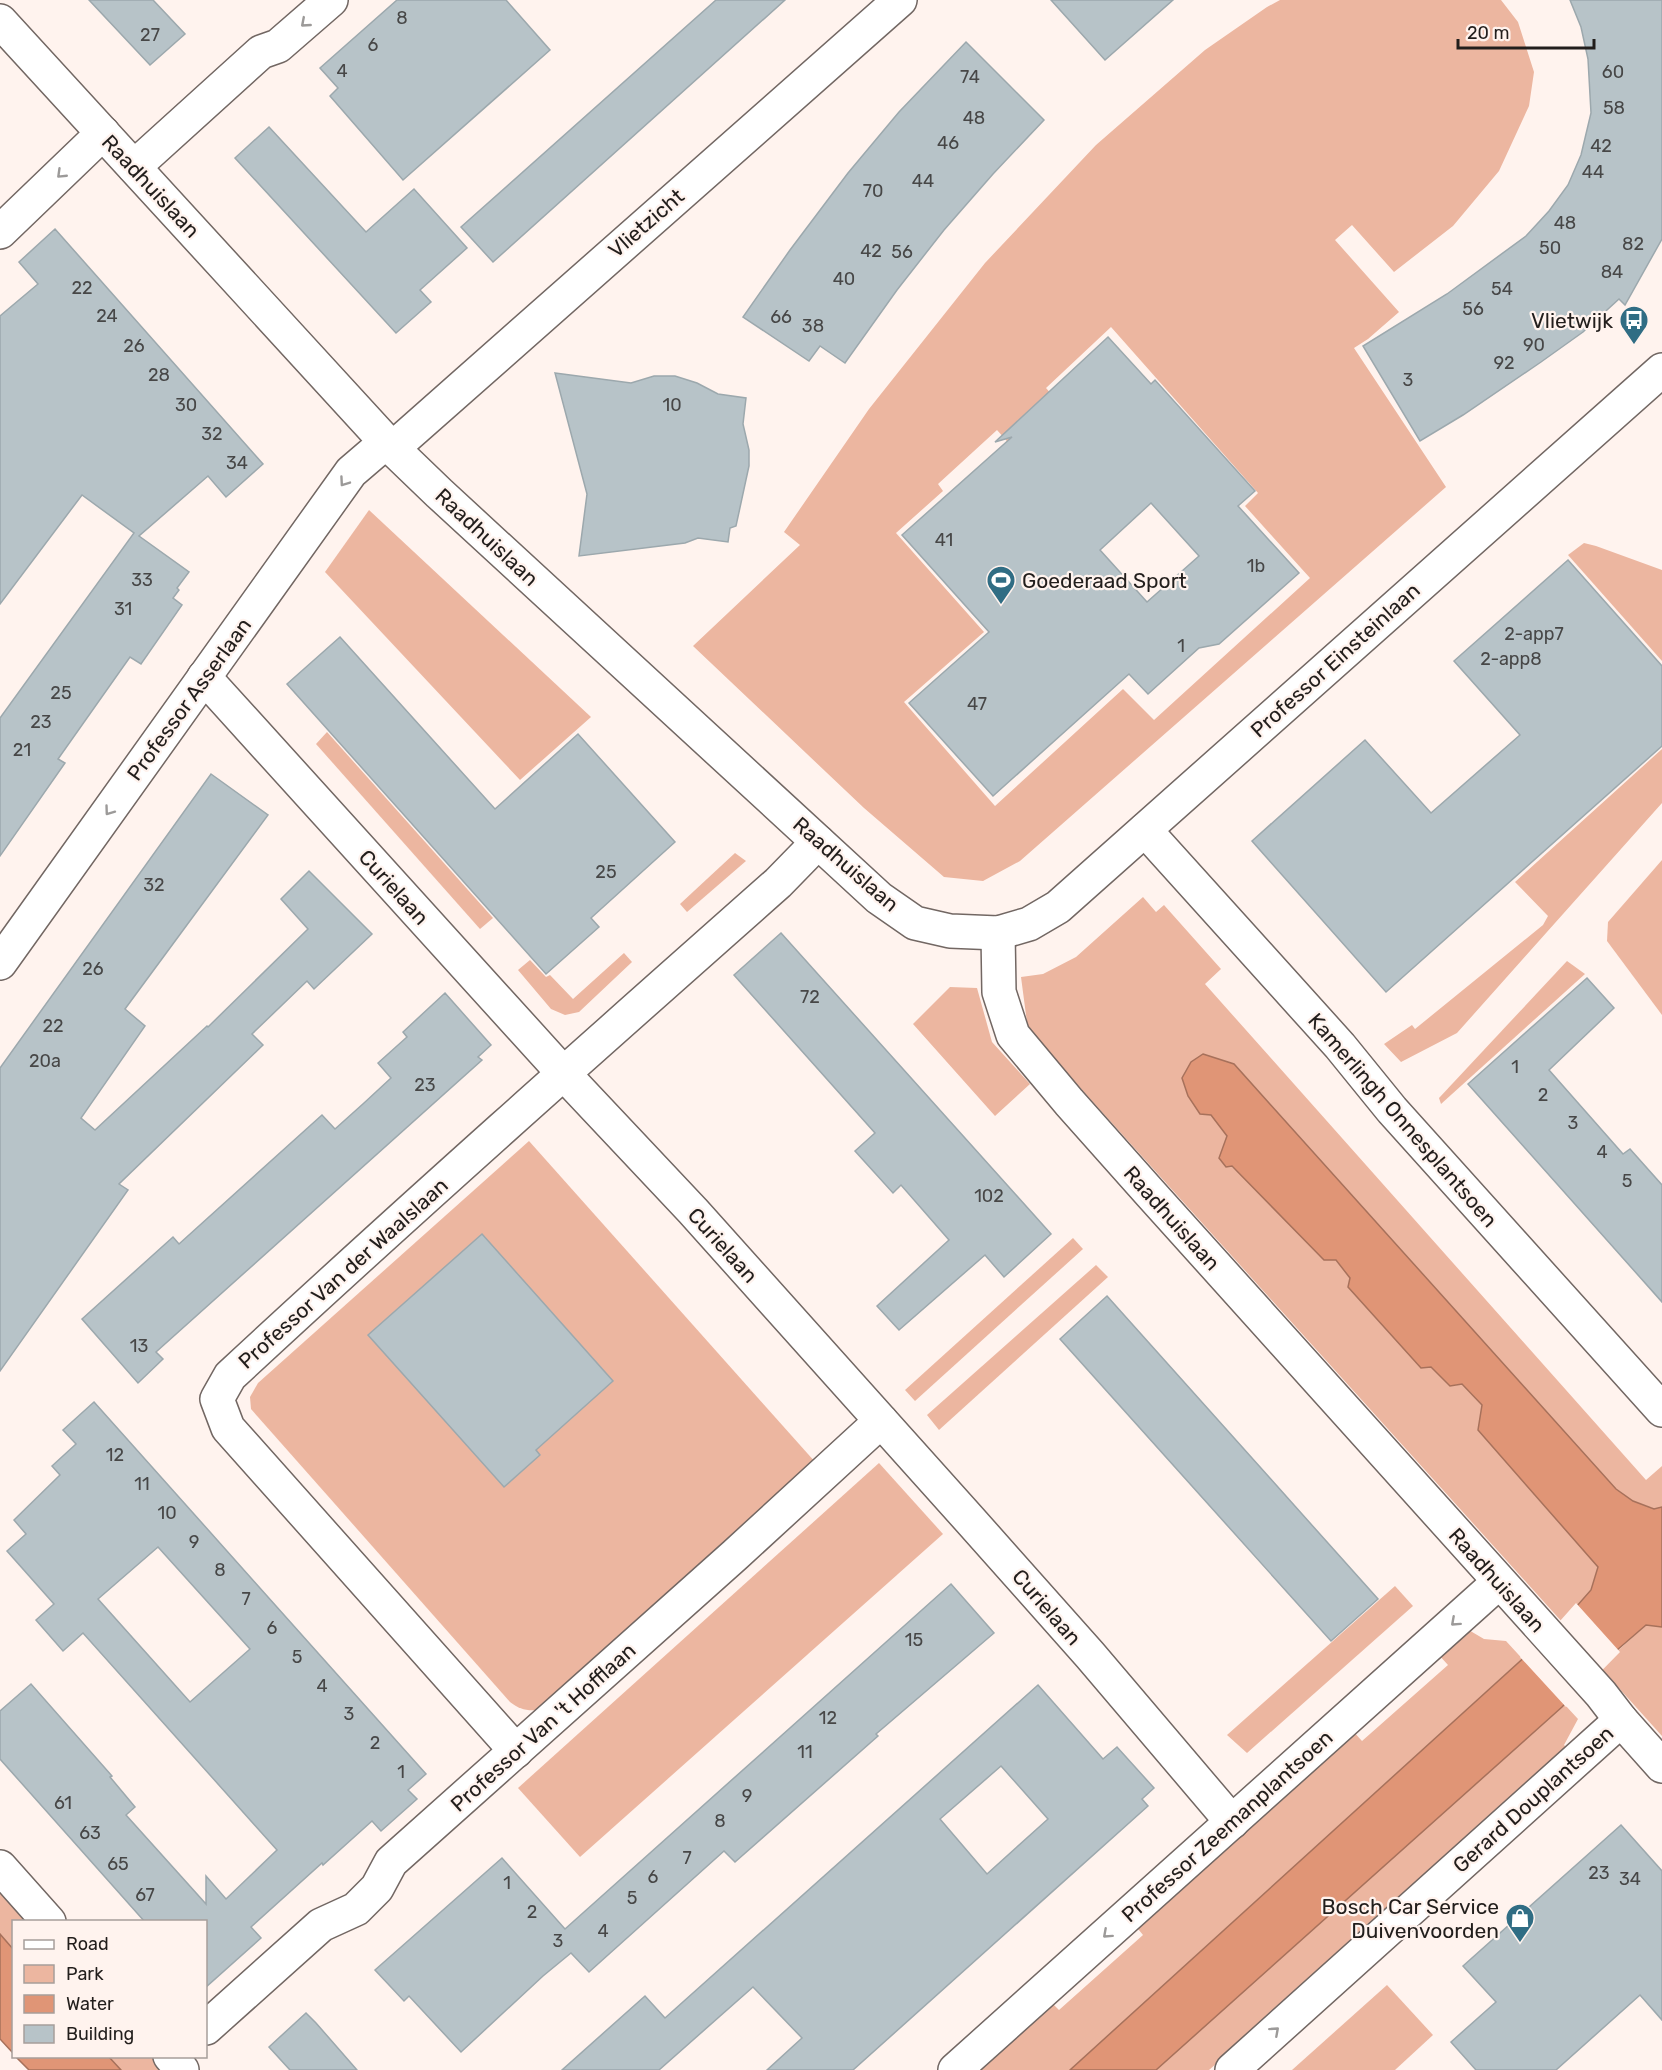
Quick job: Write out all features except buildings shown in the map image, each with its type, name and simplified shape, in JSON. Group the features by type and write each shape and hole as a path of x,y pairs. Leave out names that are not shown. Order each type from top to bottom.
{"street":[{"path":"134,167 261,52 279,46 331,0"},
{"name":"Vlietzicht","path":"390,445 900,0"},
{"name":"Raadhuislaan","path":"0,21 390,445 447,501 879,898 915,923 950,931 998,933 999,992 1013,1035 1069,1102 1601,1694 1662,1766"},
{"path":"0,232 103,133"},
{"name":"Professor Einsteinlaan","path":"998,933 1029,924 1058,907 1662,370"},
{"name":"Professor Asserlaan","path":"0,963 351,472 390,445"},
{"name":"Curielaan","path":"204,677 564,1074 693,1211 1090,1655 1232,1822"},
{"name":"Kamerlingh Onnesplantsoen","path":"1144,830 1340,1046 1392,1110 1662,1410"},
{"name":"Professor Van der Waalslaan","path":"516,1750 228,1428 217,1399 230,1376 378,1239 778,883 818,842"},
{"name":"Professor Van 't Hofflaan","path":"207,2027 321,1925 356,1909 377,1888 391,1862 735,1555 880,1421"},
{"name":"Professor Zeemanplantsoen","path":"955,2070 1499,1582"},
{"name":"Gerard Douplantsoen","path":"1232,2070 1621,1720"},
{"path":"0,1867 47,1920"}],"green space":[{"path":"1280,0 1501,0 1518,22 1534,72 1529,106 1499,171 1453,226 1394,272 1352,225 1335,240 1399,312 1354,348 1446,487 1020,861 983,881 944,877 864,808 693,646 800,545 784,532 869,409 985,263 1096,145 1205,50","holes":["1111,327 1258,493 1245,506 1310,578 1154,720 1123,689 995,806 904,702 984,632 896,533 943,491 938,484 997,430 1041,479 1089,436 1046,388"]},
{"path":"369,510 591,717 520,780 325,572"},
{"path":"1584,543 1662,570 1662,661 1568,555"},
{"path":"327,732 493,918 480,929 316,744"},
{"path":"1662,749 1662,803 1457,1033 1401,1062 1384,1044 1412,1025 1415,1029 1543,925 1548,916 1515,882"},
{"path":"735,853 746,861 687,912 680,904"},
{"path":"1662,860 1662,1015 1607,941 1608,922"},
{"path":"1143,897 1156,912 1164,905 1221,969 1205,984 1646,1480 1662,1466 1662,1507 1655,1509 1633,1501 1616,1489 1234,1064 1191,1062 1182,1078 1188,1096 1211,1115 1227,1136 1219,1158 1231,1166 1335,1259 1450,1386 1462,1384 1483,1405 1478,1430 1598,1567 1591,1590 1563,1623 1028,1030 1021,977 1043,974 1076,957"},
{"path":"624,953 632,962 579,1012 565,1015 551,1009 518,970 530,960 546,977 550,975 573,999"},
{"path":"1567,961 1585,974 1441,1104 1439,1098"},
{"path":"950,987 977,988 992,1042 1030,1084 995,1116 913,1024"},
{"path":"529,1141 816,1463 538,1710 523,1709 510,1702 251,1409 250,1397 258,1383"},
{"path":"1073,1238 1083,1249 915,1401 905,1390"},
{"path":"1096,1265 1108,1277 939,1430 927,1415"},
{"path":"879,1463 943,1534 580,1857 518,1788"},
{"path":"1395,1586 1413,1606 1247,1753 1227,1735"},
{"path":"1646,1625 1662,1627 1662,1736 1600,1667"},
{"path":"1467,1629 1484,1639 1506,1641 1578,1719 1564,1745 1571,1752 1209,2070 1156,2070 1562,1707 1521,1660 1070,2070 973,2070 1049,2000 1059,2010 1143,1935 1134,1924 1352,1730 1362,1741 1448,1665 1438,1654"},
{"path":"0,1888 30,1920 12,1920 12,1948 0,1934"},
{"path":"1387,1985 1433,2035 1395,2070 1292,2070"},
{"path":"110,2058 154,2058 165,2070 121,2070"}],"water":[{"path":"1203,1054 1234,1064 1616,1489 1633,1501 1654,1509 1662,1507 1662,1627 1646,1625 1616,1651 1562,1707 1156,2070 1070,2070 1562,1623 1591,1590 1598,1567 1478,1430 1482,1405 1462,1384 1450,1386 1431,1367 1421,1368 1348,1287 1350,1278 1336,1260 1324,1260 1232,1166 1226,1167 1219,1158 1227,1136 1211,1115 1200,1114 1188,1096 1182,1078 1191,1062"},
{"path":"0,1934 12,1948 12,2052 0,2039"},
{"path":"17,2058 110,2058 121,2070 29,2070"}],"pier":[{"path":"1576,1603 1620,1652 1566,1707 1520,1657 1560,1621"}],"place":[{"name":"Vlietwijk","path":"1634,346"},
{"name":"Goederaad Sport","path":"1001,606"},
{"name":"Bosch Car Service Duivenvoorden","path":"1520,1944"}]}
